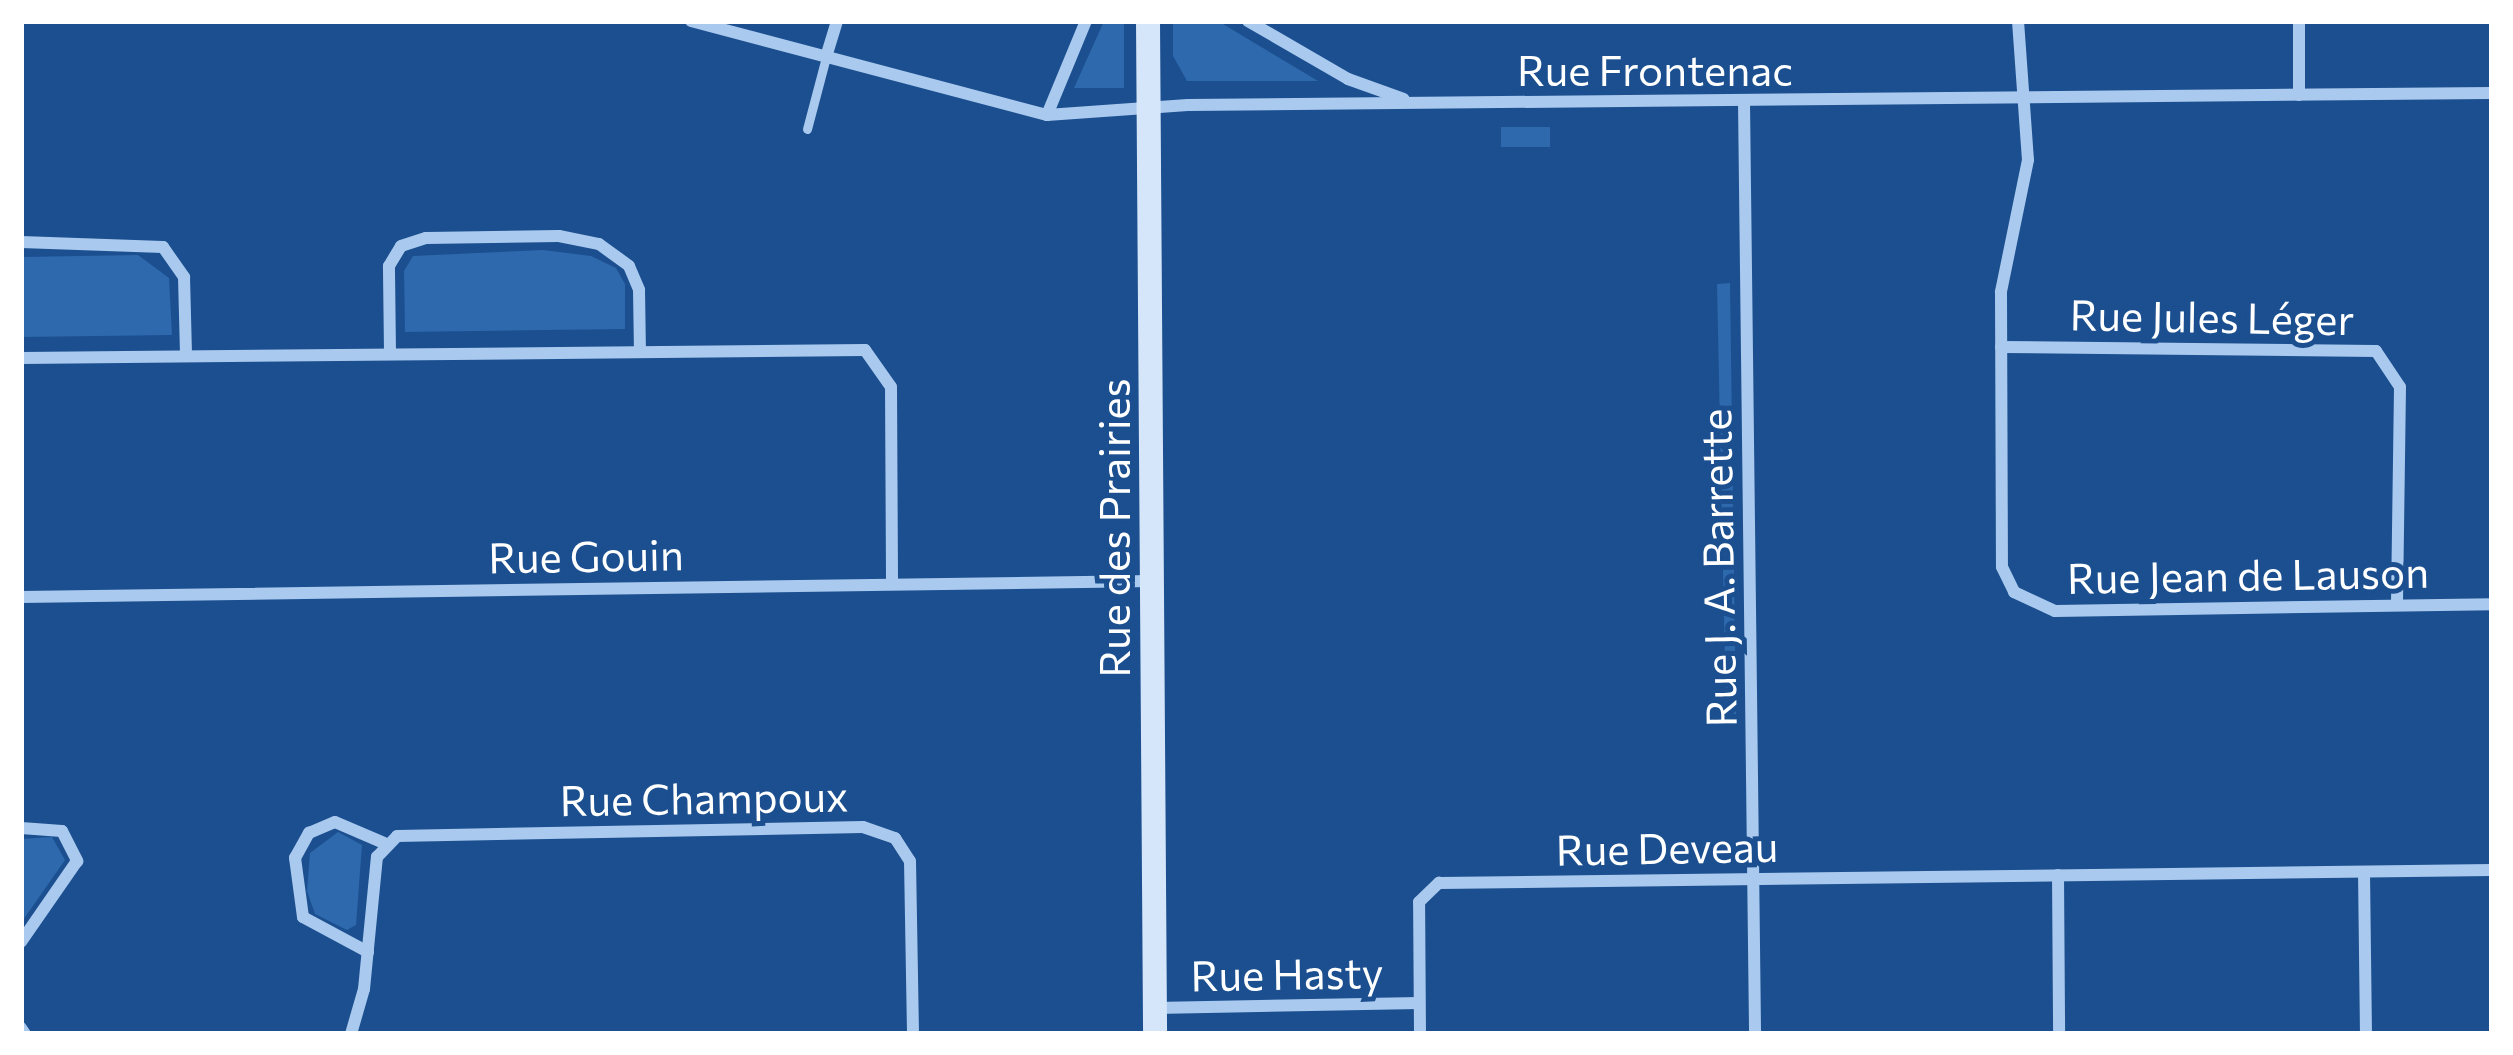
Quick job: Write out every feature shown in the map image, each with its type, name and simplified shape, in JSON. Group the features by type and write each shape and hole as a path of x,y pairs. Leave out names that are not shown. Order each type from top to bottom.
{"main road":[{"name":"Rue des Prairies","path":"1148,21 1155,1034"}],"street":[{"name":"Rue Frontenac","path":"691,21 1047,115 1148,108 2492,93"},
{"path":"826,56 837,21"},
{"path":"1047,115 1086,21"},
{"path":"1248,21 1348,79 1423,104"},
{"name":"Rue Jean de Lauson","path":"2018,21 2028,160 2002,265 2002,567 2026,603 2055,611 2492,604"},
{"path":"2299,21 2299,95"},
{"name":"Rue J. A. Barrette","path":"1744,101 1755,1034"},
{"path":"390,353 389,266 409,241 559,236 598,244 629,266 639,290 640,351"},
{"path":"21,242 163,247 184,278 186,356"},
{"name":"Rue Jules Léger","path":"2001,347 2376,351 2400,387 2397,605"},
{"path":"21,358 857,348 879,359 891,387 892,584"},
{"name":"Rue Gouin","path":"21,597 1152,581"},
{"name":"Rue Champoux","path":"368,952 306,921 295,898 295,858 309,832 334,822 384,843 441,834 884,831 901,843 911,868 914,1034"},
{"path":"21,828 62,831 76,861 21,942"},
{"path":"351,1034 384,843"},
{"name":"Rue Deveau","path":"1420,1034 1419,902 1432,886 2492,870"},
{"path":"2364,872 2366,1034"},
{"path":"2058,875 2060,1034"},
{"name":"Rue Hasty","path":"1155,1008 1419,1004"}],"lane":[{"path":"807,129 826,56"}],"shaded area":[{"path":"1104,21 1124,21 1124,88 1074,88"},
{"path":"1173,21 1218,21 1318,81 1187,81 1173,56"},
{"path":"1501,127 1550,127 1550,147 1501,147"},
{"path":"543,250 591,256 616,268 625,284 625,329 405,332 404,271 413,256"},
{"path":"138,255 169,278 172,335 21,337 21,257"},
{"path":"1730,283 1736,714 1726,714 1717,284"},
{"path":"338,832 362,845 356,925 347,930 315,914 307,891 310,853"},
{"path":"52,837 65,860 21,923 21,839"}]}
